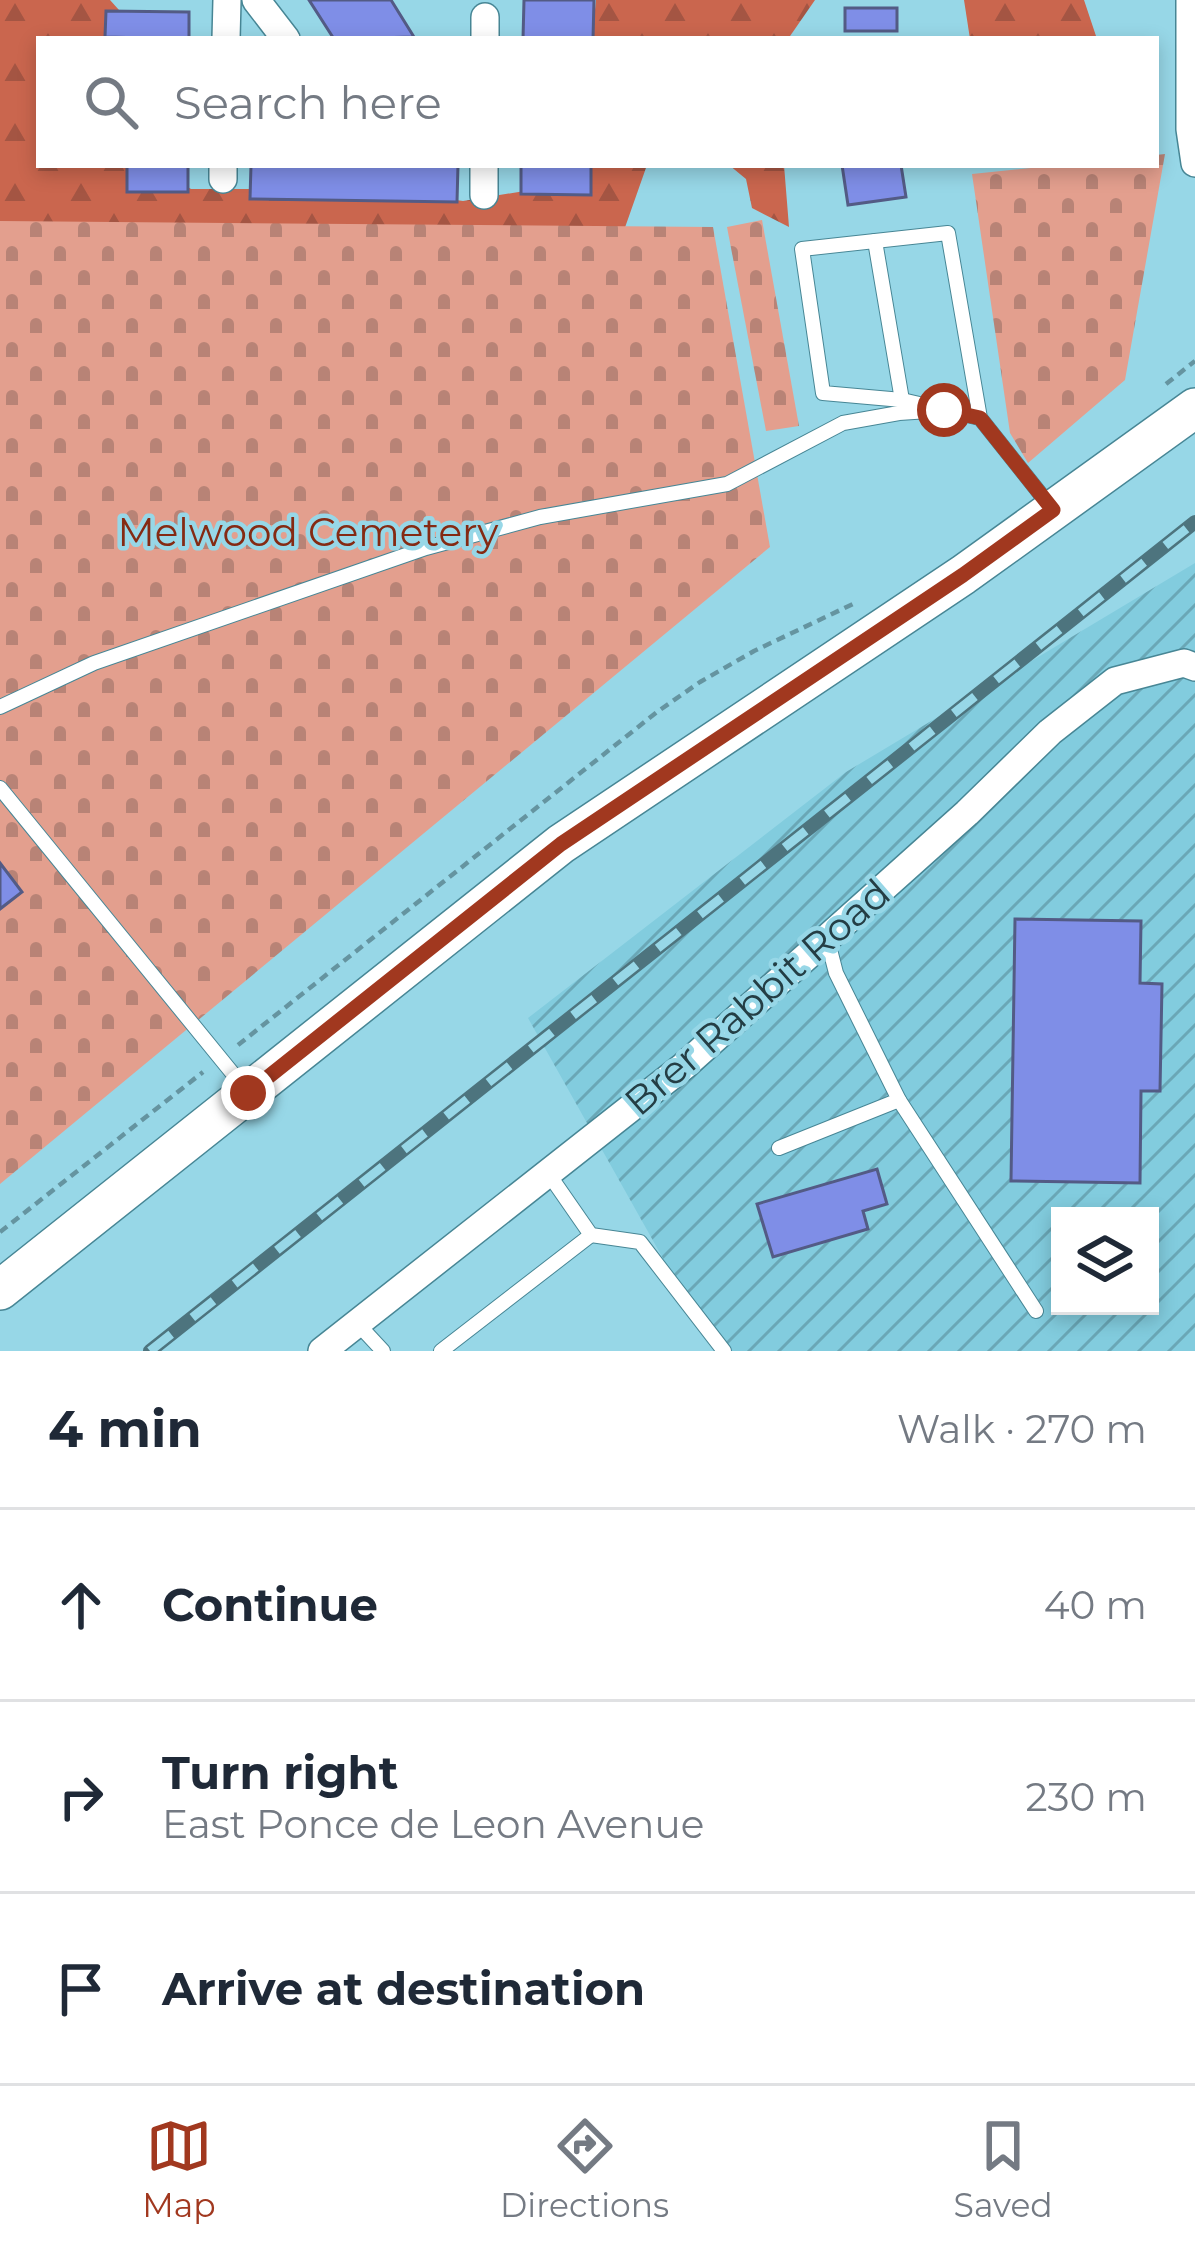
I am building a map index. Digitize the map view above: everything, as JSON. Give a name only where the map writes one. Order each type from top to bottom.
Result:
[{"type":"main road","points":[[0,1290],[561,844],[963,575],[1195,408]]},
{"type":"street","points":[[226,36],[227,0]]},
{"type":"street","points":[[256,0],[284,36]]},
{"type":"street","points":[[1190,0],[1190,129],[1195,163]]},
{"type":"street","points":[[484,168],[484,195]]},
{"type":"street","name":"Brer Rabbit Road","points":[[322,1351],[684,1066],[968,813],[1050,732],[1115,681],[1184,663],[1195,667]]},
{"type":"lane","points":[[980,418],[902,400],[824,394],[802,249],[949,233],[980,418],[1053,510]]},
{"type":"lane","points":[[875,241],[902,400]]},
{"type":"lane","points":[[0,707],[94,663],[426,548],[539,517],[727,484],[843,423],[944,410]]},
{"type":"lane","points":[[0,788],[248,1093]]},
{"type":"lane","points":[[827,938],[836,973],[898,1100],[1036,1311]]},
{"type":"lane","points":[[779,1148],[898,1100]]},
{"type":"lane","points":[[548,1173],[591,1235]]},
{"type":"lane","points":[[441,1351],[591,1235],[640,1241],[724,1351]]},
{"type":"lane","points":[[357,1323],[383,1351]]},
{"type":"path","points":[[0,1232],[204,1072]]},
{"type":"shaded area","points":[[1195,563],[1195,1351],[715,1351],[528,1018],[846,772]]},
{"type":"green space","points":[[0,0],[110,0],[119,10],[118,36],[36,36],[36,168],[157,168],[191,189],[380,189],[463,201],[555,186],[563,168],[646,168],[622,236],[0,348]]},
{"type":"green space","points":[[596,0],[815,0],[790,36],[592,36]]},
{"type":"green space","points":[[964,0],[1084,0],[1096,36],[970,36]]},
{"type":"green space","points":[[1165,154],[1125,380],[1028,463],[1010,433],[972,174],[1031,168],[1159,168],[1159,155]]},
{"type":"green space","points":[[733,168],[784,168],[789,227],[752,208],[746,179]]},
{"type":"green space","points":[[762,220],[799,426],[766,431],[727,227]]},
{"type":"green space","name":"Melwood Cemetery","points":[[0,221],[713,227],[770,547],[0,1184]]},
{"type":"building","points":[[309,0],[391,0],[413,36],[332,36]]},
{"type":"building","points":[[524,0],[594,0],[593,36],[523,36]]},
{"type":"building","points":[[845,8],[897,8],[897,31],[845,31]]},
{"type":"building","points":[[106,11],[189,12],[189,36],[105,36]]},
{"type":"building","points":[[127,168],[188,168],[188,192],[127,192]]},
{"type":"building","points":[[251,168],[458,168],[457,202],[250,199]]},
{"type":"building","points":[[521,168],[591,168],[591,195],[521,194]]},
{"type":"building","points":[[842,168],[901,168],[906,197],[848,205]]},
{"type":"building","points":[[0,863],[22,892],[0,909]]},
{"type":"building","points":[[1015,919],[1141,921],[1140,983],[1162,984],[1160,1091],[1141,1091],[1140,1183],[1011,1181]]},
{"type":"building","points":[[877,1169],[887,1204],[863,1211],[868,1229],[773,1257],[757,1204]]},
{"type":"railway","points":[[150,1351],[1195,522]]},
{"type":"route","points":[[248,1093],[561,844],[1053,510],[980,418],[944,410]]}]
